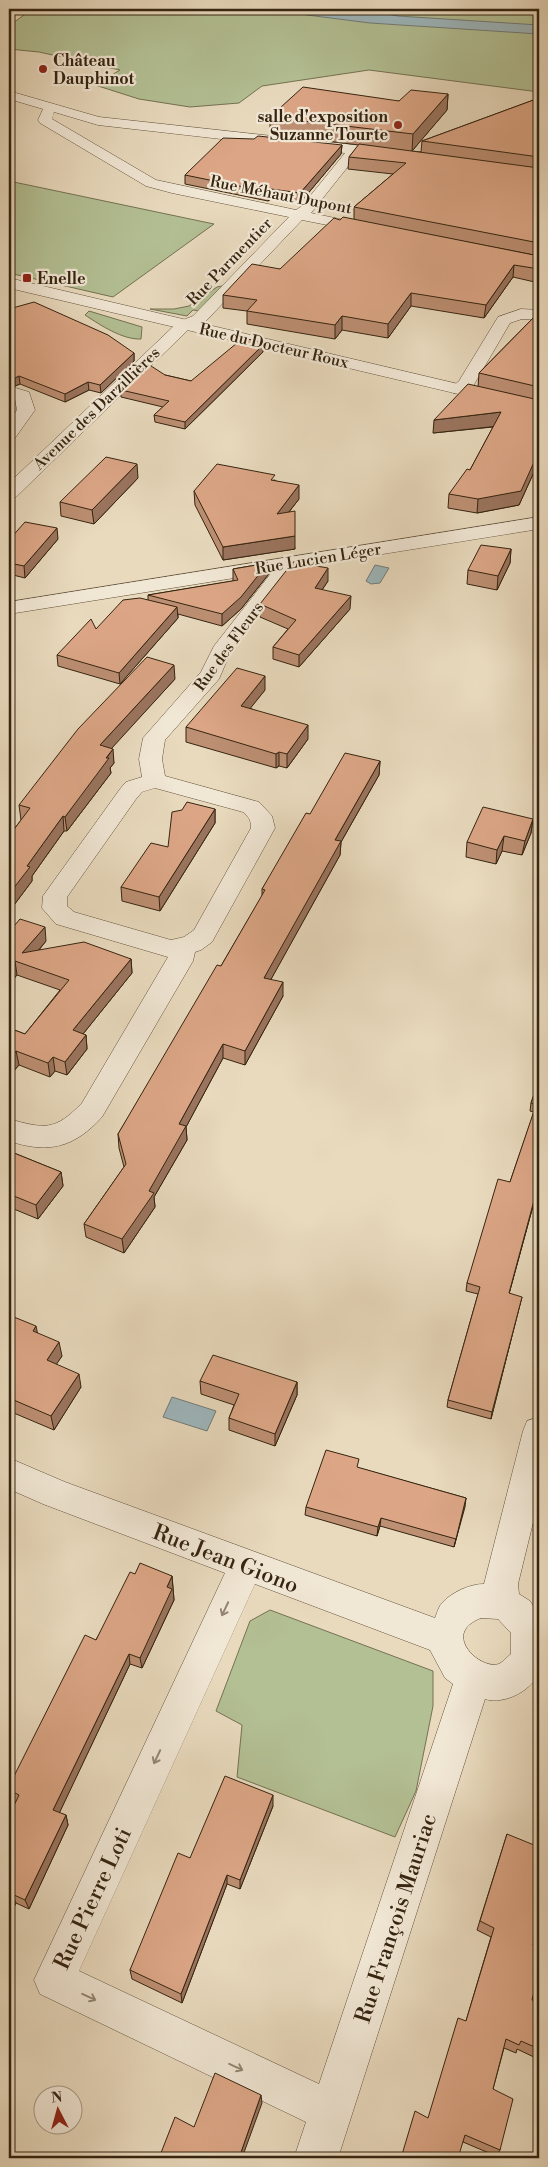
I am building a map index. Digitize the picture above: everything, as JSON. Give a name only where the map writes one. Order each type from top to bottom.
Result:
[{"type":"street","points":[[9,95],[98,121],[355,149],[402,156]]},
{"type":"street","name":"Rue Méhaut Dupont","points":[[50,107],[45,120],[151,183],[172,189],[385,232]]},
{"type":"street","name":"Rue Parmentier","points":[[184,325],[199,319],[298,215],[307,209],[355,149]]},
{"type":"street","name":"Rue du Docteur Roux","points":[[9,283],[539,408]]},
{"type":"street","points":[[459,389],[466,384],[504,320],[521,314],[539,315]]},
{"type":"street","name":"Avenue des Darzillières","points":[[9,493],[16,475],[184,325]]},
{"type":"street","points":[[9,391],[22,396],[26,410],[9,434]]},
{"type":"street","name":"Rue Lucien Léger","points":[[9,608],[539,523]]},
{"type":"street","name":"Rue des Fleurs","points":[[155,781],[150,767],[150,749],[154,738],[211,674],[221,650],[289,563]]},
{"type":"street","points":[[155,781],[251,806],[259,812],[263,820],[263,828],[202,936],[192,944],[183,947],[172,948],[156,945],[65,918],[54,908],[55,896],[128,794],[134,787],[155,781]]},
{"type":"street","points":[[9,1130],[24,1136],[50,1137],[74,1128],[92,1110],[180,961],[183,947]]},
{"type":"street","points":[[501,1603],[501,1584],[539,1431]]},
{"type":"street","name":"Rue Jean Giono","points":[[9,1473],[55,1493],[446,1639]]},
{"type":"street","name":"Rue Pierre Loti","points":[[246,1565],[54,1980],[331,2112]]},
{"type":"street","points":[[488,1600],[501,1603],[520,1616],[535,1633],[528,1660],[521,1670],[511,1678],[499,1682],[486,1682],[473,1678],[462,1671],[454,1662],[448,1650],[446,1639],[450,1620],[463,1606],[475,1601],[488,1600]]},
{"type":"street","name":"Rue François Mauriac","points":[[316,2158],[473,1678]]},
{"type":"green space","points":[[32,9],[539,9],[539,92],[369,70],[262,86],[239,103],[190,107],[139,99],[95,85],[120,70],[39,52],[9,49],[9,26]]},
{"type":"green space","points":[[9,181],[214,224],[113,297],[9,273]]},
{"type":"green space","points":[[222,286],[199,311],[193,310],[187,316],[150,309],[174,309],[189,306],[217,287]]},
{"type":"green space","points":[[89,311],[142,327],[141,339],[127,337],[105,327],[85,315]]},
{"type":"green space","points":[[270,1610],[433,1671],[433,1706],[416,1791],[395,1837],[237,1777],[242,1725],[216,1711],[250,1621]]},
{"type":"water","points":[[278,9],[339,12],[336,9],[357,9],[398,16],[539,25],[539,34],[370,23],[307,15]]},
{"type":"water","points":[[375,565],[389,568],[380,583],[371,584],[366,581]]},
{"type":"water","points":[[172,1397],[216,1411],[207,1431],[163,1417]]},
{"type":"building","points":[[303,87],[399,101],[411,90],[448,94],[413,134],[270,117]]},
{"type":"building","points":[[539,98],[539,157],[422,141]]},
{"type":"building","points":[[258,136],[342,145],[300,193],[271,189],[268,192],[185,175],[223,138],[254,139]]},
{"type":"building","points":[[359,144],[539,168],[539,243],[354,207],[406,163],[349,157]]},
{"type":"building","points":[[343,217],[539,256],[539,269],[514,265],[486,305],[411,293],[388,324],[342,316],[335,325],[247,311],[257,300],[223,295],[252,264],[280,269],[334,218],[340,220]]},
{"type":"building","points":[[34,302],[108,335],[134,353],[100,385],[88,382],[65,394],[19,376],[15,378],[9,377],[9,309]]},
{"type":"building","points":[[539,312],[539,387],[479,373]]},
{"type":"building","points":[[243,338],[261,342],[263,345],[185,422],[154,415],[169,401],[121,390],[148,364],[165,375],[191,381]]},
{"type":"building","points":[[468,384],[539,400],[539,451],[521,491],[478,499],[449,494],[467,469],[470,470],[501,412],[434,420]]},
{"type":"building","points":[[106,457],[137,464],[92,510],[60,502]]},
{"type":"building","points":[[217,464],[275,475],[271,480],[299,485],[277,514],[295,511],[295,536],[223,547],[194,491]]},
{"type":"building","points":[[25,522],[57,528],[24,566],[9,563],[9,540]]},
{"type":"building","points":[[481,545],[511,549],[498,576],[468,570]]},
{"type":"building","points":[[293,562],[328,568],[315,588],[351,596],[299,655],[273,647],[296,620],[260,604]]},
{"type":"building","points":[[268,563],[241,597],[222,614],[148,595],[238,580],[233,569]]},
{"type":"building","points":[[140,598],[177,607],[119,673],[57,655],[91,619],[96,629],[123,600]]},
{"type":"building","points":[[147,657],[174,665],[100,745],[113,749],[106,758],[109,758],[65,817],[63,816],[27,866],[30,867],[9,894],[9,836],[30,808],[19,805],[78,729]]},
{"type":"building","points":[[237,668],[265,676],[241,706],[308,725],[287,754],[279,752],[276,754],[186,727]]},
{"type":"building","points":[[345,753],[380,761],[335,840],[341,841],[264,978],[283,982],[245,1051],[223,1044],[179,1124],[186,1126],[149,1191],[154,1193],[122,1239],[84,1224],[126,1164],[118,1134],[217,965],[221,966],[265,890],[262,889],[306,813],[310,814]]},
{"type":"building","points":[[187,802],[215,809],[159,897],[121,887],[151,843],[168,847],[172,812],[182,810]]},
{"type":"building","points":[[483,807],[533,819],[525,841],[504,836],[497,850],[467,842]]},
{"type":"building","points":[[20,919],[45,927],[22,953],[84,942],[131,959],[73,1030],[86,1035],[65,1062],[53,1057],[48,1063],[16,1051],[9,1060],[9,1028],[25,1034],[69,980],[15,961],[9,967],[9,932]]},
{"type":"building","points":[[539,1080],[539,1182],[509,1293],[522,1297],[492,1412],[448,1400],[480,1287],[467,1283],[498,1179],[510,1182],[536,1105],[531,1103]]},
{"type":"building","points":[[9,1151],[61,1172],[36,1205],[9,1194]]},
{"type":"building","points":[[9,1315],[36,1326],[33,1331],[59,1342],[47,1360],[79,1374],[51,1416],[9,1398]]},
{"type":"building","points":[[213,1355],[297,1382],[275,1434],[229,1418],[239,1394],[200,1381]]},
{"type":"building","points":[[326,1450],[359,1459],[357,1467],[466,1498],[456,1539],[381,1518],[378,1527],[306,1507]]},
{"type":"building","points":[[140,1563],[172,1576],[167,1587],[172,1589],[140,1658],[129,1654],[53,1810],[66,1815],[25,1900],[12,1894],[9,1902],[9,1816],[19,1795],[9,1790],[9,1786],[85,1635],[96,1640],[130,1572],[135,1574]]},
{"type":"building","points":[[225,1776],[273,1795],[240,1880],[227,1875],[181,1994],[130,1970],[178,1853],[190,1858]]},
{"type":"building","points":[[507,1834],[539,1847],[539,1924],[533,1945],[539,1947],[539,1972],[532,2000],[539,2003],[539,2049],[521,2041],[519,2045],[506,2039],[493,2089],[513,2099],[500,2150],[465,2135],[458,2158],[401,2158],[415,2111],[428,2118],[458,2018],[466,2021],[494,1928],[480,1921]]},
{"type":"building","points":[[215,2073],[261,2095],[239,2158],[159,2158],[175,2117],[194,2127]]},
{"type":"place","name":"Château Dauphinot","points":[[43,69]]},
{"type":"place","name":"salle d'exposition Suzanne Tourte","points":[[398,125]]},
{"type":"place","name":"Enelle","points":[[27,278]]}]
